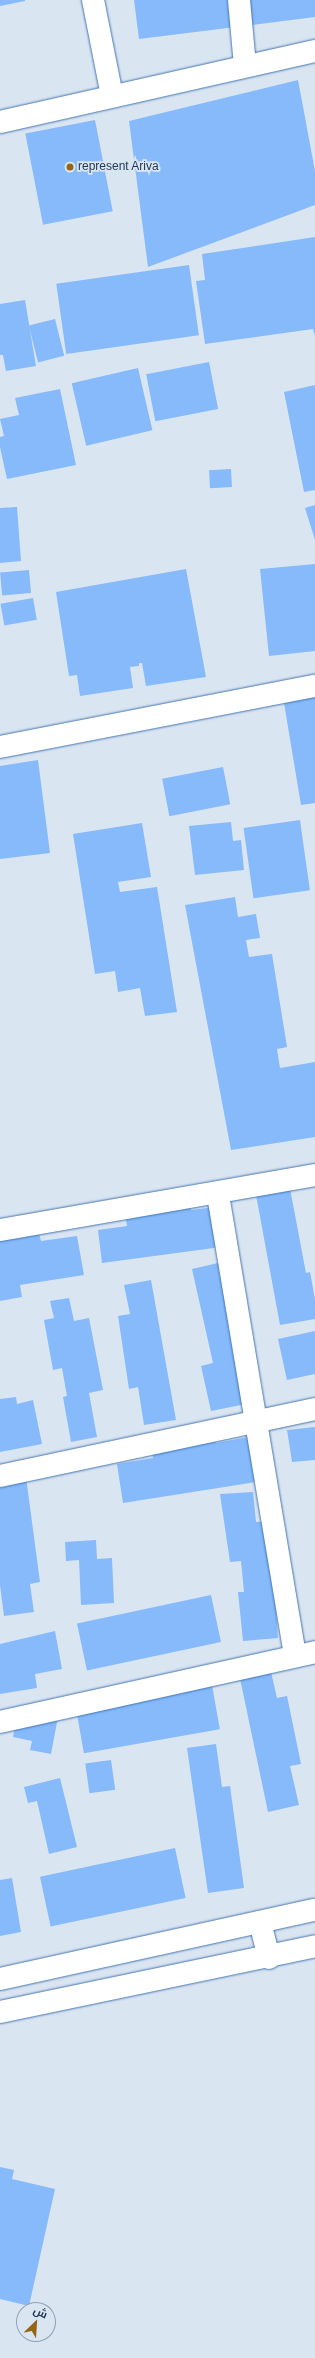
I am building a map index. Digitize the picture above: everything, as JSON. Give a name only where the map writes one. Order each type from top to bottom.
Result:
[{"type":"street","points":[[93,0],[112,96]]},
{"type":"street","points":[[239,0],[245,66]]},
{"type":"street","points":[[0,122],[315,51]]},
{"type":"street","points":[[0,747],[315,686]]},
{"type":"street","points":[[0,1230],[218,1195],[315,1175]]},
{"type":"street","points":[[0,1722],[305,1654],[257,1420],[218,1195]]},
{"type":"street","points":[[0,1476],[257,1420],[315,1409]]},
{"type":"street","points":[[0,1979],[315,1910]]},
{"type":"street","points":[[260,1922],[269,1958]]},
{"type":"street","points":[[0,2012],[269,1958],[315,1946]]},
{"type":"street","points":[[25,1973],[28,2006]]},
{"type":"building","points":[[0,0],[25,0],[25,1],[0,6]]},
{"type":"building","points":[[134,0],[315,0],[315,17],[139,39]]},
{"type":"building","points":[[298,80],[315,171],[315,205],[148,267],[129,121]]},
{"type":"building","points":[[95,120],[113,211],[43,225],[25,134]]},
{"type":"building","points":[[315,237],[315,336],[313,329],[205,344],[196,281],[205,280],[202,254]]},
{"type":"building","points":[[189,265],[199,335],[66,354],[56,284]]},
{"type":"building","points":[[25,300],[36,366],[6,371],[3,355],[0,355],[0,304]]},
{"type":"building","points":[[55,319],[64,356],[38,362],[29,326]]},
{"type":"building","points":[[209,362],[218,409],[155,421],[146,374]]},
{"type":"building","points":[[138,368],[152,430],[86,446],[72,383]]},
{"type":"building","points":[[315,385],[315,490],[304,492],[284,392]]},
{"type":"building","points":[[60,389],[76,465],[7,479],[0,447],[0,437],[4,436],[0,419],[19,415],[15,398]]},
{"type":"building","points":[[231,469],[232,487],[210,488],[209,470]]},
{"type":"building","points":[[315,505],[315,540],[305,508]]},
{"type":"building","points":[[17,507],[21,561],[0,563],[0,508]]},
{"type":"building","points":[[315,564],[315,651],[269,656],[260,569]]},
{"type":"building","points":[[186,569],[206,677],[146,686],[142,663],[139,663],[139,666],[130,667],[133,688],[80,696],[77,675],[69,676],[56,592]]},
{"type":"building","points":[[29,570],[31,593],[2,595],[0,573]]},
{"type":"building","points":[[33,598],[37,620],[4,625],[1,604]]},
{"type":"building","points":[[315,686],[315,803],[301,805],[282,691]]},
{"type":"building","points":[[38,760],[50,853],[0,859],[0,766]]},
{"type":"building","points":[[223,767],[230,804],[169,816],[162,779]]},
{"type":"building","points":[[300,820],[310,890],[253,898],[244,828]]},
{"type":"building","points":[[231,822],[233,841],[241,840],[244,870],[195,875],[189,826]]},
{"type":"building","points":[[142,823],[151,877],[118,882],[120,892],[157,887],[177,1012],[145,1016],[140,988],[118,992],[115,971],[95,974],[73,834]]},
{"type":"building","points":[[235,897],[238,917],[256,914],[260,938],[246,940],[249,957],[272,954],[287,1047],[277,1049],[280,1068],[315,1062],[315,1137],[231,1150],[185,905]]},
{"type":"building","points":[[288,1178],[306,1273],[310,1272],[315,1299],[315,1319],[280,1325],[254,1184]]},
{"type":"building","points":[[189,1200],[191,1210],[224,1206],[229,1246],[102,1263],[98,1230],[127,1226],[124,1208]]},
{"type":"building","points":[[39,1234],[41,1241],[77,1236],[84,1275],[20,1285],[22,1297],[0,1301],[0,1241]]},
{"type":"building","points":[[218,1263],[246,1404],[211,1411],[201,1366],[213,1363],[192,1269]]},
{"type":"building","points":[[151,1280],[176,1420],[144,1425],[138,1387],[129,1389],[118,1316],[130,1314],[124,1285]]},
{"type":"building","points":[[69,1298],[74,1321],[89,1318],[103,1390],[89,1393],[97,1437],[71,1442],[63,1397],[67,1396],[62,1368],[53,1370],[44,1320],[54,1318],[50,1301]]},
{"type":"building","points":[[315,1331],[315,1374],[287,1380],[278,1339]]},
{"type":"building","points":[[16,1397],[17,1404],[33,1400],[42,1444],[0,1452],[0,1399]]},
{"type":"building","points":[[315,1427],[315,1460],[292,1462],[287,1430]]},
{"type":"building","points":[[254,1436],[262,1481],[123,1503],[117,1464],[153,1458],[151,1447],[214,1437],[216,1443]]},
{"type":"building","points":[[26,1477],[40,1582],[30,1584],[34,1612],[4,1616],[0,1585],[0,1481]]},
{"type":"building","points":[[253,1492],[256,1522],[271,1521],[278,1638],[243,1641],[238,1592],[244,1592],[241,1561],[230,1562],[220,1494]]},
{"type":"building","points":[[96,1540],[97,1559],[112,1558],[114,1603],[81,1605],[79,1560],[66,1561],[65,1542]]},
{"type":"building","points":[[211,1595],[221,1642],[87,1670],[77,1623]]},
{"type":"building","points":[[55,1631],[62,1669],[35,1674],[37,1688],[0,1694],[0,1644]]},
{"type":"building","points":[[269,1663],[277,1698],[287,1696],[301,1764],[290,1766],[299,1805],[268,1812],[238,1669]]},
{"type":"building","points":[[212,1685],[220,1729],[84,1753],[76,1709]]},
{"type":"building","points":[[19,1708],[58,1717],[51,1754],[30,1750],[32,1741],[13,1737]]},
{"type":"building","points":[[216,1744],[222,1787],[230,1786],[244,1888],[208,1893],[187,1748]]},
{"type":"building","points":[[111,1760],[115,1790],[89,1793],[85,1764]]},
{"type":"building","points":[[60,1778],[77,1847],[49,1854],[37,1801],[28,1803],[24,1787]]},
{"type":"building","points":[[175,1848],[186,1898],[51,1927],[40,1877]]},
{"type":"building","points":[[12,1878],[21,1932],[0,1936],[0,1880]]},
{"type":"building","points":[[0,2167],[14,2170],[12,2179],[55,2189],[30,2302],[16,2303],[0,2299]]},
{"type":"place","name":"represent Ariva","points":[[70,167]]}]
